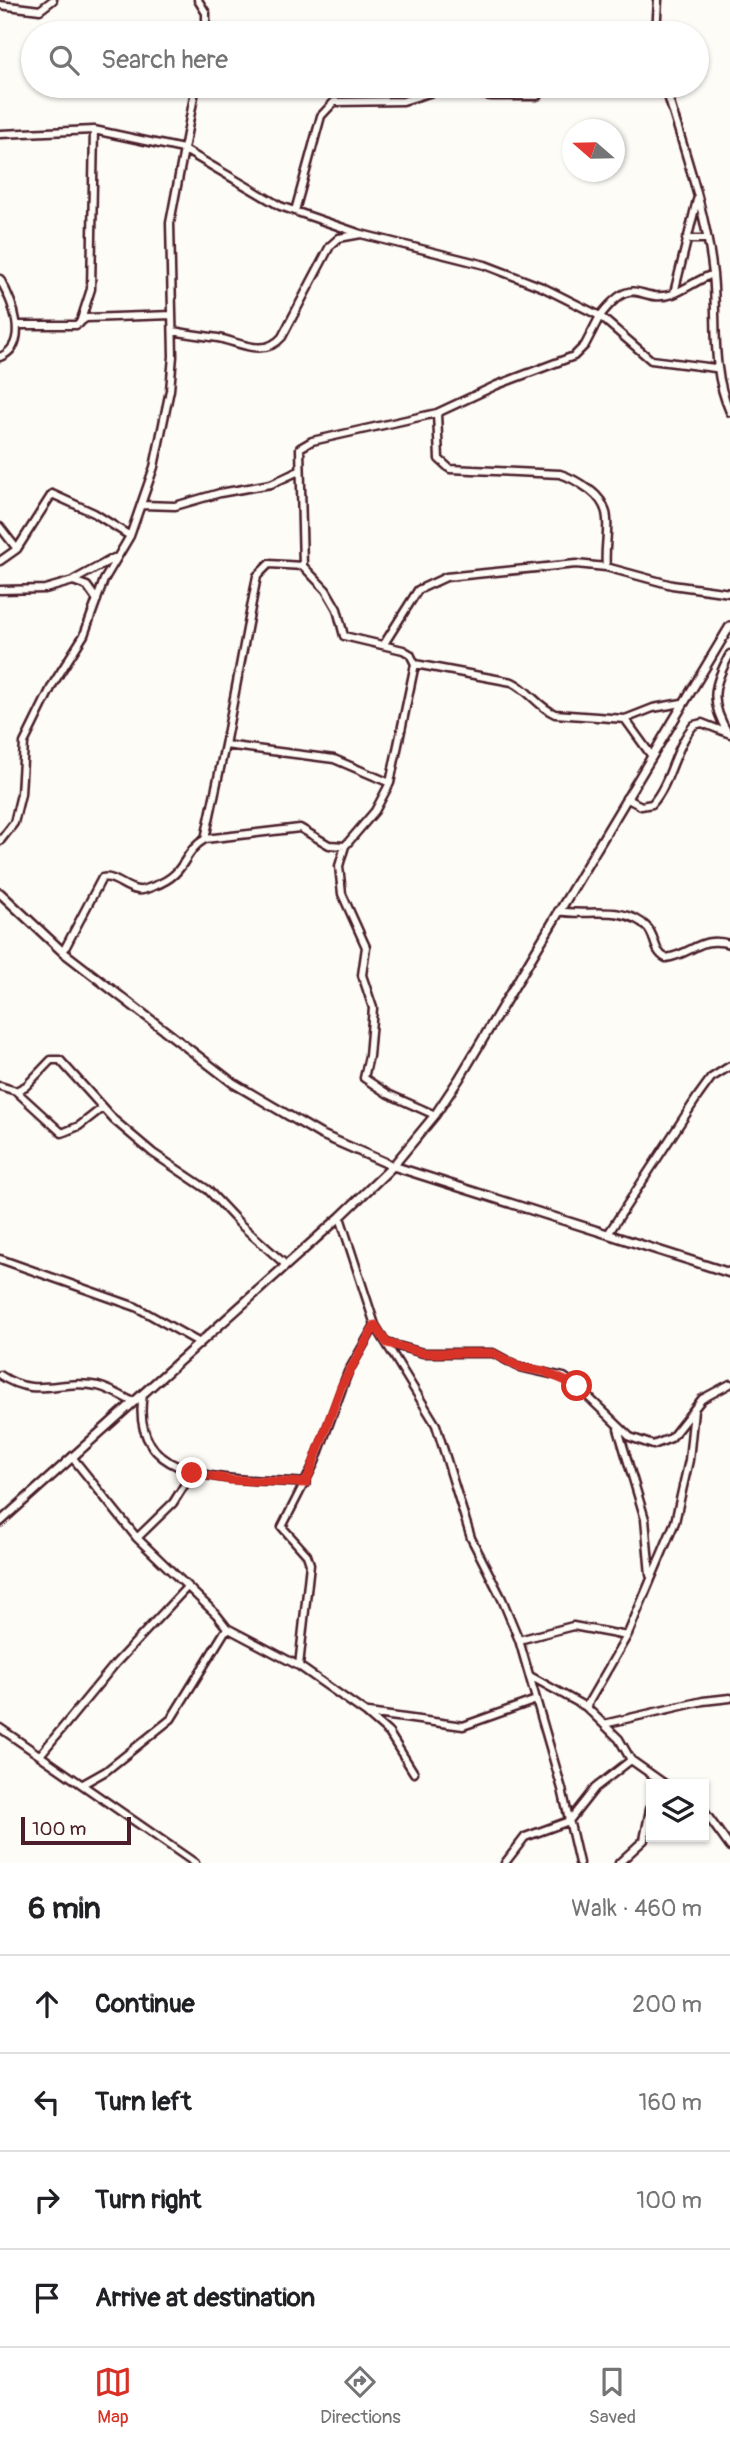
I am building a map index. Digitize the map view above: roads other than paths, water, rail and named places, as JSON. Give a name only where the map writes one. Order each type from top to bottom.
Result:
[{"type":"street","points":[[0,5],[40,10],[53,0]]},
{"type":"street","points":[[198,0],[206,13],[206,21]]},
{"type":"street","points":[[657,21],[658,0]]},
{"type":"street","points":[[0,841],[14,823],[21,794],[24,743],[53,684],[76,652],[115,558],[130,536],[154,467],[170,390],[173,331],[168,242],[194,98]]},
{"type":"street","points":[[295,211],[321,116],[327,106],[334,102],[403,101],[412,98]]},
{"type":"street","points":[[668,98],[707,239],[713,274],[715,368],[730,412]]},
{"type":"street","points":[[80,323],[91,289],[94,131]]},
{"type":"street","points":[[0,134],[94,131],[183,149],[275,203],[295,211],[360,234],[485,265],[542,287],[600,316],[651,360],[715,368]]},
{"type":"street","points":[[674,293],[697,197]]},
{"type":"street","points":[[173,331],[227,340],[247,347],[262,347],[279,341],[330,246],[340,238],[360,234]]},
{"type":"street","points":[[686,239],[707,239]]},
{"type":"street","points":[[435,1115],[388,1094],[364,1078],[373,1008],[362,975],[366,947],[342,894],[339,876],[345,846],[375,811],[390,783],[415,664],[410,654],[344,636],[337,609],[326,590],[303,566],[298,451],[307,443],[437,413],[497,385],[574,356],[585,345],[600,316],[614,300],[629,291],[674,293],[713,274]]},
{"type":"street","points":[[0,279],[17,325],[14,345],[0,357]]},
{"type":"street","points":[[17,325],[80,323],[86,318],[172,315]]},
{"type":"street","points":[[437,413],[439,459],[450,468],[560,474],[575,480],[602,499],[607,513],[606,567]]},
{"type":"street","points":[[142,505],[175,506],[220,493],[271,485],[299,471]]},
{"type":"street","points":[[0,561],[17,550],[52,494],[94,513],[130,536]]},
{"type":"street","points":[[0,527],[17,550]]},
{"type":"street","points":[[0,590],[46,589],[73,581],[115,558]]},
{"type":"street","points":[[205,839],[257,576],[269,564],[303,566]]},
{"type":"street","points":[[384,645],[418,590],[446,577],[576,564],[606,567],[672,585],[730,593]]},
{"type":"street","points":[[73,581],[87,586],[97,600]]},
{"type":"street","points":[[0,1522],[340,1217],[393,1166],[435,1115],[490,1030],[558,911],[730,626]]},
{"type":"street","points":[[729,733],[717,715],[715,703],[720,673],[730,654]]},
{"type":"street","points":[[415,664],[512,682],[522,687],[545,710],[555,714],[625,719],[646,710],[682,703]]},
{"type":"street","points":[[625,719],[651,755]]},
{"type":"street","points":[[626,798],[641,806],[652,804],[671,774],[677,755],[694,725],[702,723],[729,733]]},
{"type":"street","points":[[225,745],[334,759],[390,783]]},
{"type":"street","points":[[63,952],[102,878],[110,877],[137,890],[158,884],[180,871],[193,846],[205,839],[300,828],[329,845],[345,846]]},
{"type":"street","points":[[0,893],[63,952],[256,1098],[320,1133],[393,1166],[730,1273]]},
{"type":"street","points":[[558,911],[578,915],[611,912],[631,918],[649,929],[657,951],[666,958],[679,956],[710,940],[730,944]]},
{"type":"street","points":[[16,1091],[56,1059],[102,1108],[153,1153],[208,1190],[241,1225],[286,1265]]},
{"type":"street","points":[[608,1234],[711,1078],[730,1068]]},
{"type":"street","points":[[0,1086],[16,1091],[62,1133],[79,1126],[102,1108]]},
{"type":"street","points":[[340,1217],[375,1325],[436,1425],[471,1538],[519,1640],[579,1863]]},
{"type":"street","points":[[0,1259],[136,1307],[200,1343]]},
{"type":"street","points":[[299,1666],[310,1564],[307,1555],[282,1528],[306,1483],[341,1387],[375,1325]]},
{"type":"street","points":[[387,1343],[423,1353],[493,1353],[519,1367],[564,1377],[577,1386],[618,1427],[643,1443],[662,1444],[679,1431],[695,1406],[730,1384]]},
{"type":"street","points":[[0,1375],[14,1385],[29,1388],[99,1386],[134,1402]]},
{"type":"street","points":[[143,1394],[143,1424],[152,1448],[165,1460],[192,1473],[231,1480],[306,1483]]},
{"type":"street","points":[[586,1707],[627,1636],[675,1522],[682,1495],[695,1406]]},
{"type":"street","points":[[618,1427],[645,1519],[650,1580]]},
{"type":"street","points":[[72,1457],[137,1538],[188,1586],[227,1628],[299,1666],[366,1713],[389,1733],[414,1773]]},
{"type":"street","points":[[137,1538],[173,1503],[192,1473]]},
{"type":"street","points":[[41,1754],[115,1664],[188,1586]]},
{"type":"street","points":[[519,1640],[573,1626],[627,1636]]},
{"type":"street","points":[[83,1784],[106,1771],[171,1718],[227,1628]]},
{"type":"street","points":[[530,1676],[586,1707],[619,1739],[631,1760],[653,1779]]},
{"type":"street","points":[[604,1724],[729,1695]]},
{"type":"street","points":[[366,1713],[463,1726],[536,1700]]},
{"type":"street","points":[[0,1728],[195,1863]]},
{"type":"street","points":[[505,1863],[525,1837],[569,1821],[595,1788],[631,1760]]},
{"type":"street","points":[[709,1818],[730,1847]]},
{"type":"street","points":[[619,1863],[644,1840],[646,1830]]}]
